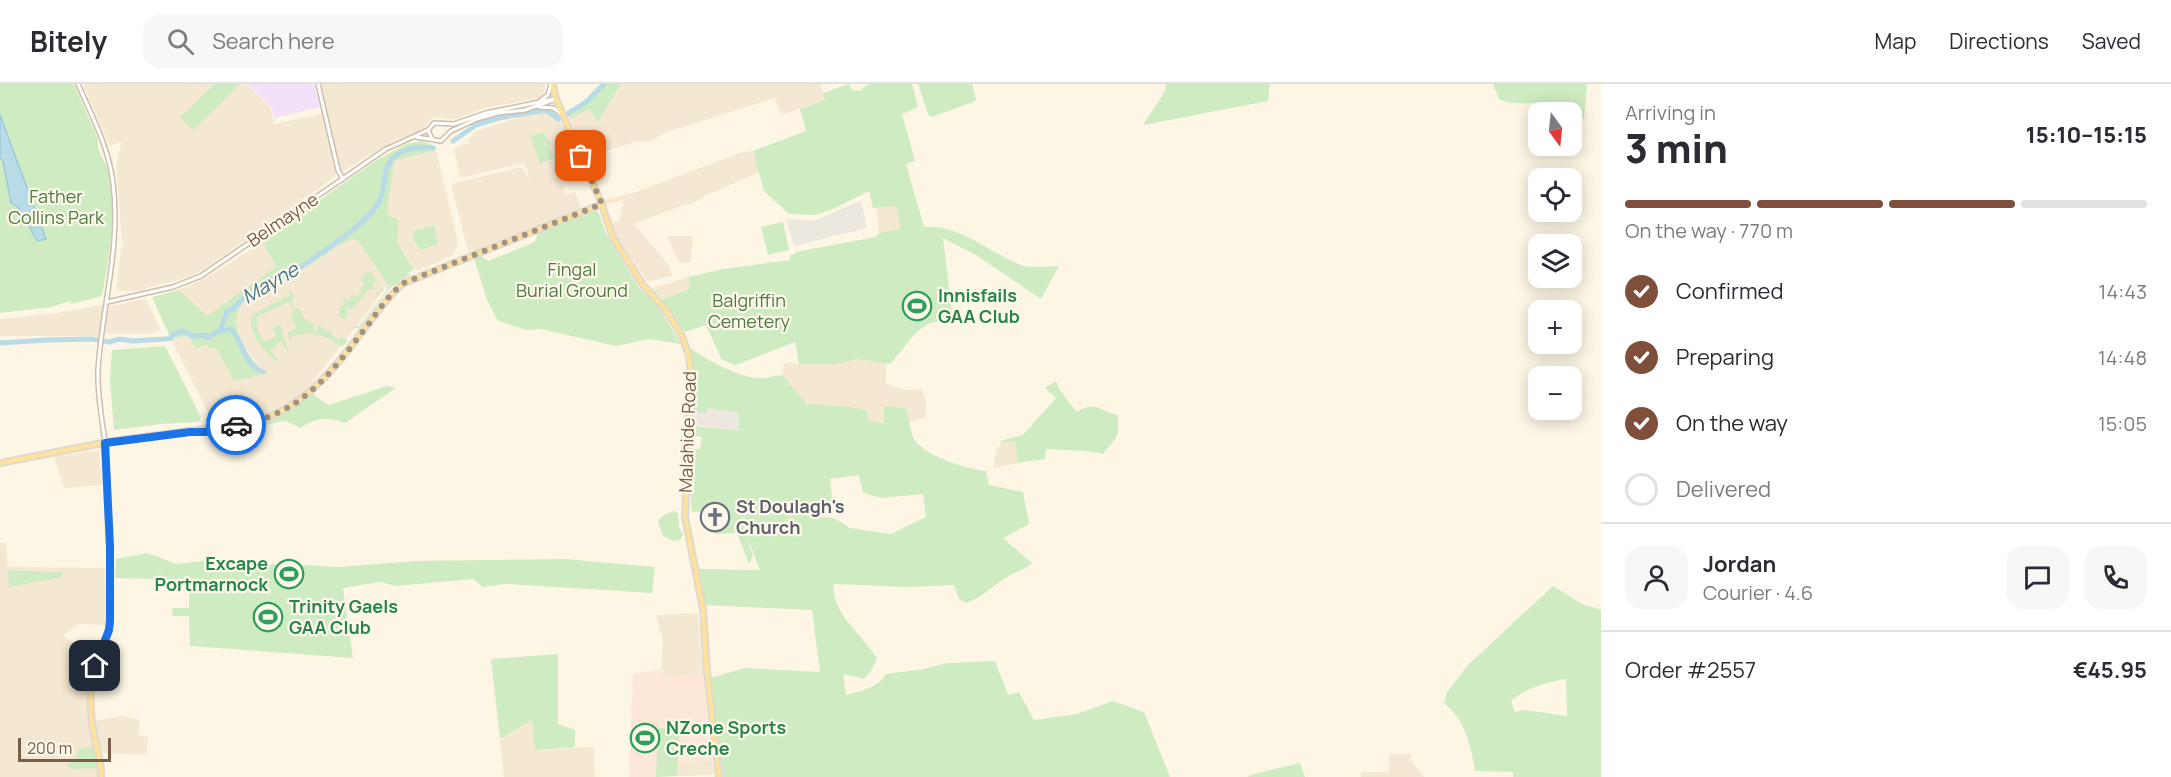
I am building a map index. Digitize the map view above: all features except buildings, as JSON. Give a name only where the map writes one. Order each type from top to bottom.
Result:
[{"type":"main road","name":"Malahide Road","points":[[552,84],[556,99],[602,204],[613,238],[643,285],[668,313],[682,336],[689,356],[691,378],[685,517],[703,609],[708,682],[719,777]]},
{"type":"main road","points":[[0,463],[105,443],[215,430],[272,417],[306,396],[360,335],[391,294],[404,283],[602,204]]},
{"type":"main road","points":[[190,432],[236,425]]},
{"type":"main road","points":[[101,777],[91,691],[93,673],[109,630],[110,621],[110,547],[105,443]]},
{"type":"street","points":[[78,84],[104,142],[113,182],[116,234],[100,350],[98,384],[105,443]]},
{"type":"street","points":[[318,84],[338,170],[343,179]]},
{"type":"street","points":[[531,105],[548,95],[552,84]]},
{"type":"street","points":[[525,110],[556,99]]},
{"type":"street","name":"Belmayne","points":[[107,302],[173,287],[201,276],[393,146],[416,137],[428,130],[434,123],[454,124],[486,113],[556,99]]},
{"type":"street","points":[[416,137],[441,141],[453,129],[477,119],[498,113],[547,106],[558,110],[565,118]]},
{"type":"street","points":[[441,123],[447,129],[447,135]]},
{"type":"street","points":[[428,130],[432,139]]},
{"type":"shaded area","points":[[83,84],[246,84],[270,107],[274,124],[322,114],[336,176],[206,268],[189,277],[146,288],[143,291],[116,291],[121,248],[125,246],[122,240],[116,166],[122,141],[110,146]]},
{"type":"shaded area","points":[[247,84],[314,84],[320,107],[274,118],[272,108]]},
{"type":"shaded area","points":[[321,84],[545,84],[545,87],[543,95],[538,98],[485,108],[453,120],[438,117],[430,119],[423,130],[395,140],[343,171],[340,170]]},
{"type":"shaded area","points":[[621,84],[820,84],[825,100],[781,115],[775,98],[664,133],[650,142],[639,141],[590,155],[589,152],[585,153],[580,147],[570,119],[589,109],[598,122]]},
{"type":"shaded area","points":[[546,109],[560,118],[573,148],[570,154],[580,170],[560,179],[566,195],[575,192],[582,210],[470,253],[451,184],[522,167],[529,179],[528,172],[523,163],[461,178],[454,150],[469,143],[468,139],[476,131]]},
{"type":"shaded area","points":[[436,150],[457,238],[457,247],[452,256],[417,271],[397,242],[392,218],[387,211],[394,164],[397,160]]},
{"type":"shaded area","points":[[753,151],[760,172],[692,204],[686,204],[634,224],[669,265],[672,275],[648,282],[614,234],[610,223],[619,222],[623,200],[605,205],[604,200],[636,192],[740,153]]},
{"type":"shaded area","points":[[861,201],[867,228],[794,246],[786,219],[813,221]]},
{"type":"shaded area","points":[[896,206],[900,229],[879,233],[876,207]]},
{"type":"shaded area","points":[[667,236],[693,236],[691,262],[679,263]]},
{"type":"shaded area","points":[[353,239],[358,241],[388,285],[307,389],[292,401],[268,414],[231,422],[213,422],[171,339],[190,337],[196,349],[207,344],[208,348],[217,349],[264,372],[241,342],[236,313],[243,302]]},
{"type":"shaded area","points":[[262,242],[278,266],[207,317],[179,290],[210,276]]},
{"type":"shaded area","points":[[688,277],[691,289],[661,300],[650,289]]},
{"type":"shaded area","points":[[146,299],[160,329],[152,334],[107,334],[105,331],[107,314],[111,306]]},
{"type":"shaded area","points":[[101,305],[104,308],[100,336],[0,336],[0,319],[58,313]]},
{"type":"shaded area","points":[[857,359],[886,363],[886,384],[906,390],[922,389],[927,406],[925,418],[910,422],[907,410],[885,406],[884,423],[868,421],[867,410],[811,405],[803,400],[782,375],[783,365],[789,362],[837,364]]},
{"type":"shaded area","points":[[707,408],[739,412],[739,430],[692,425],[692,411]]},
{"type":"shaded area","points":[[1015,441],[1018,463],[993,468],[997,449],[1001,443]]},
{"type":"shaded area","points":[[99,450],[102,485],[64,488],[54,457]]},
{"type":"shaded area","points":[[0,543],[6,543],[8,566],[10,567],[105,568],[106,625],[78,624],[63,635],[92,658],[86,700],[87,718],[99,777],[0,777]]},
{"type":"shaded area","points":[[698,613],[703,674],[661,677],[663,641],[656,615]]},
{"type":"shaded area","points":[[662,669],[662,677],[703,674],[712,760],[677,763],[680,729],[658,729],[656,777],[629,777],[633,674]]},
{"type":"shaded area","points":[[121,716],[140,720],[139,736],[148,737],[147,755],[101,753],[94,721]]},
{"type":"shaded area","points":[[532,720],[536,750],[594,747],[595,777],[504,777],[500,740]]},
{"type":"shaded area","points":[[1389,754],[1412,754],[1410,759],[1424,777],[1361,777],[1361,772],[1389,772]]},
{"type":"shaded area","points":[[712,760],[714,771],[711,775],[677,776],[677,763]]},
{"type":"green space","name":"Father Collins Park","points":[[0,84],[74,84],[98,139],[99,150],[110,179],[111,232],[102,296],[71,304],[70,301],[51,307],[0,313]]},
{"type":"green space","points":[[214,84],[240,84],[193,130],[180,117]]},
{"type":"green space","points":[[603,84],[621,84],[598,122],[589,109],[570,119],[567,111],[581,104]]},
{"type":"green space","name":"Balgriffin Cemetery","points":[[849,84],[852,90],[862,91],[862,88],[870,84],[912,84],[918,107],[902,114],[915,161],[906,164],[924,227],[937,227],[961,234],[1022,266],[1059,266],[1041,299],[976,255],[943,238],[953,321],[941,321],[923,327],[890,364],[857,359],[837,364],[799,364],[795,342],[736,365],[722,360],[706,325],[685,332],[661,300],[690,289],[688,277],[723,269],[790,260],[790,255],[795,252],[876,237],[879,233],[900,229],[896,206],[873,208],[869,191],[816,215],[789,214],[764,191],[753,151],[806,131],[800,109],[825,100],[823,93]]},
{"type":"green space","points":[[918,84],[972,84],[976,99],[974,102],[931,117]]},
{"type":"green space","points":[[1166,84],[1270,84],[1268,101],[1143,125],[1165,91]]},
{"type":"green space","points":[[1493,84],[1587,84],[1584,119],[1582,118],[1582,102],[1514,103],[1499,99]]},
{"type":"green space","points":[[543,132],[551,143],[548,146],[554,158],[540,164],[530,136]]},
{"type":"green space","points":[[422,141],[434,146],[436,150],[397,160],[394,164],[387,211],[389,216],[399,220],[397,242],[414,269],[406,274],[411,274],[391,287],[358,329],[354,327],[355,325],[358,327],[387,287],[396,280],[388,285],[358,241],[353,239],[243,302],[238,312],[237,331],[245,348],[264,372],[257,376],[234,381],[217,349],[208,348],[207,344],[196,349],[190,338],[186,336],[171,339],[152,297],[179,290],[207,316],[277,266],[262,242],[271,234],[377,160],[406,144]]},
{"type":"green space","name":"Fingal Burial Ground","points":[[595,210],[599,213],[606,234],[639,288],[659,307],[681,344],[649,339],[616,346],[540,329],[527,330],[498,321],[487,300],[474,258],[480,255],[488,261],[535,242],[538,232]]},
{"type":"green space","points":[[783,222],[789,250],[768,255],[761,227]]},
{"type":"green space","points":[[434,225],[438,244],[420,250],[413,239],[414,231]]},
{"type":"green space","points":[[367,272],[372,273],[382,289],[376,297],[376,293],[381,289],[376,281],[372,285],[376,289],[368,290],[352,310],[347,307],[345,318],[347,322],[337,315],[341,305],[345,303],[342,295],[348,301],[353,294],[357,297],[362,292],[360,289],[365,285],[362,278],[359,278]]},
{"type":"green space","points":[[291,290],[294,297],[292,298],[294,309],[299,308],[303,317],[314,325],[313,330],[317,331],[318,325],[321,325],[321,328],[326,329],[326,333],[330,329],[333,331],[331,334],[339,340],[342,337],[348,340],[342,347],[328,338],[315,334],[313,337],[313,333],[291,336],[292,341],[290,342],[288,333],[297,328],[291,318],[294,312],[289,302],[256,317],[259,324],[256,326],[265,342],[277,336],[272,328],[280,325],[288,349],[287,351],[281,341],[270,351],[278,359],[276,362],[267,352],[254,334],[251,321],[253,314],[290,295]]},
{"type":"green space","points":[[165,346],[201,417],[199,422],[114,430],[110,381],[112,350]]},
{"type":"green space","points":[[690,348],[735,373],[755,378],[782,375],[807,404],[867,410],[868,421],[884,423],[884,406],[905,408],[914,439],[927,451],[968,468],[986,471],[989,485],[1023,492],[1029,524],[1003,538],[1032,563],[972,601],[966,603],[959,599],[954,585],[906,587],[834,584],[834,594],[842,614],[877,658],[864,679],[843,674],[846,695],[874,686],[886,674],[924,669],[947,663],[995,661],[1008,695],[1019,692],[1034,720],[1077,714],[1113,701],[1144,712],[1170,777],[723,777],[710,678],[744,668],[820,672],[812,610],[704,605],[697,569],[760,570],[745,531],[753,556],[749,564],[737,533],[716,534],[709,531],[706,519],[708,511],[692,512],[690,490],[693,453],[694,449],[700,449],[702,437],[691,436],[691,426],[739,430],[738,412],[707,408],[706,413],[692,412],[694,374]],"holes":[[[859,475],[863,493],[881,498],[923,494],[926,517],[891,534],[850,528],[834,518],[815,516],[812,505],[833,505],[830,479]]]},
{"type":"green space","points":[[1056,381],[1059,389],[1077,412],[1093,407],[1118,415],[1116,437],[1103,454],[1046,449],[1045,459],[1018,463],[1015,441],[1001,443],[1000,441],[1023,435],[1056,398],[1045,388]]},
{"type":"green space","points":[[387,386],[396,388],[345,423],[322,419],[300,428],[286,421],[260,425],[290,411],[314,390],[315,396],[329,405]]},
{"type":"green space","points":[[673,511],[678,513],[679,527],[683,535],[680,540],[674,541],[663,536],[658,522],[662,516]]},
{"type":"green space","points":[[147,553],[176,564],[217,559],[218,566],[281,564],[340,567],[415,561],[565,559],[655,567],[652,593],[506,584],[483,587],[473,579],[396,586],[380,582],[343,588],[353,658],[190,646],[189,616],[173,616],[172,608],[189,608],[189,580],[115,578],[116,559]]},
{"type":"green space","points":[[8,570],[63,572],[62,577],[9,587]]},
{"type":"green space","points":[[1553,586],[1582,604],[1601,610],[1601,777],[1513,777],[1513,772],[1475,771],[1462,725],[1444,703],[1447,692],[1469,664]],"holes":[[[1566,679],[1567,716],[1525,710],[1515,712],[1511,701],[1537,686]]]},
{"type":"green space","points":[[558,654],[558,724],[575,730],[575,747],[535,750],[532,720],[500,739],[491,659]]},
{"type":"green space","points":[[658,728],[680,729],[677,776],[656,777]]},
{"type":"green space","points":[[94,746],[97,768],[75,769],[67,766],[66,764],[76,761],[79,748]]},
{"type":"green space","points":[[1300,763],[1305,777],[1247,777],[1254,774]]},
{"type":"water","points":[[0,115],[46,239],[37,241],[18,207],[11,203],[3,161],[0,158]]},
{"type":"waterway","name":"Mayne","points":[[567,114],[586,102],[604,84]]},
{"type":"waterway","name":"Mayne","points":[[453,141],[476,125],[499,118],[546,110],[558,119],[560,118]]},
{"type":"waterway","name":"Mayne","points":[[0,343],[47,340],[91,339],[109,342],[120,339],[132,341],[166,339],[183,331],[192,336],[206,335],[208,338],[221,329],[227,311],[232,310],[252,291],[268,280],[295,271],[362,222],[381,198],[387,167],[394,157],[412,148],[433,148]]},
{"type":"waterway","points":[[221,331],[231,329],[251,364],[263,372]]},
{"type":"way so far","points":[[236,425],[272,417],[306,396],[360,335],[391,294],[404,283],[602,204],[581,156]]},
{"type":"place","name":"Innisfails GAA Club","points":[[917,306]]},
{"type":"place","name":"St Doulagh's Church","points":[[715,517]]},
{"type":"place","name":"Excape Portmarnock","points":[[289,574]]},
{"type":"place","name":"Trinity Gaels GAA Club","points":[[268,617]]},
{"type":"place","name":"NZone Sports Creche","points":[[645,738]]},
{"type":"route","points":[[95,666],[109,630],[110,621],[110,547],[105,443],[205,432],[236,425]]}]
